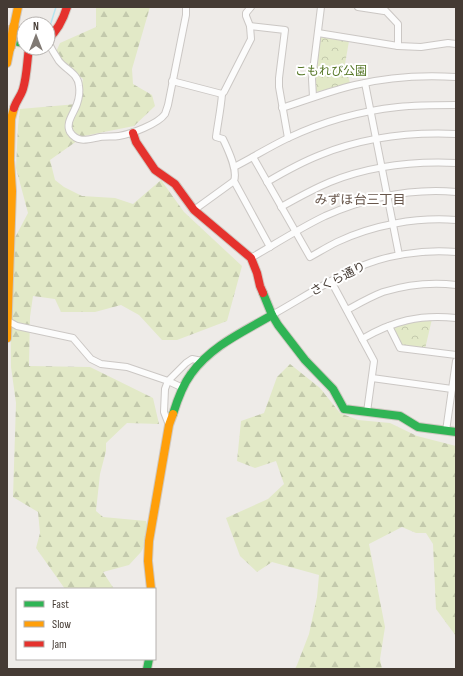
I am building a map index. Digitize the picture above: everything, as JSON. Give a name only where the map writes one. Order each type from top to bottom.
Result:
[{"type":"main road","points":[[7,64],[10,48],[11,7]]},
{"type":"main road","points":[[11,24],[18,7]]},
{"type":"main road","points":[[56,31],[60,26],[67,7]]},
{"type":"main road","points":[[7,338],[12,191],[10,160],[11,119],[15,105],[21,96],[24,87],[29,56]]},
{"type":"main road","points":[[133,133],[136,142],[155,170],[170,179],[194,210],[250,258],[272,315],[278,325],[305,360],[334,389],[344,409],[400,416],[418,427],[456,432]]},
{"type":"main road","points":[[151,588],[148,561],[149,541],[169,425],[183,388],[190,375],[202,361],[222,343],[272,315]]},
{"type":"street","points":[[56,55],[60,62],[78,78],[80,95],[68,126],[76,139],[81,141],[133,133],[153,123],[164,115],[168,105],[186,15],[186,7]]},
{"type":"street","points":[[251,7],[246,13],[250,26],[251,39],[222,94],[216,137],[223,139],[234,168],[234,181],[270,247]]},
{"type":"street","points":[[314,97],[312,79],[321,7]]},
{"type":"street","points":[[358,7],[383,9],[398,24],[398,46]]},
{"type":"street","points":[[250,26],[285,30],[279,87],[288,138]]},
{"type":"street","points":[[318,33],[398,46],[421,46],[448,43],[456,44]]},
{"type":"street","points":[[282,108],[334,90],[365,83],[422,76],[456,77]]},
{"type":"street","points":[[172,81],[222,94]]},
{"type":"street","points":[[365,83],[399,255]]},
{"type":"street","points":[[234,168],[288,138],[332,121],[371,111],[398,107],[416,105],[456,105]]},
{"type":"street","points":[[267,182],[318,156],[339,148],[377,139],[423,134],[456,134]]},
{"type":"street","points":[[253,157],[310,257],[337,242],[367,230],[418,220],[456,220]]},
{"type":"street","points":[[281,207],[332,182],[366,171],[403,164],[456,163]]},
{"type":"street","points":[[194,210],[234,181]]},
{"type":"street","points":[[250,258],[324,216],[350,206],[387,196],[410,192],[456,192]]},
{"type":"street","name":"さくら通り","points":[[272,315],[355,268],[377,260],[423,252],[456,252]]},
{"type":"street","points":[[331,281],[374,361],[367,412]]},
{"type":"street","points":[[346,310],[364,300],[396,289],[414,285],[456,285]]},
{"type":"street","points":[[362,339],[402,321],[419,318],[456,318]]},
{"type":"street","points":[[8,321],[17,326],[73,338],[91,359],[101,364],[127,367],[168,381],[183,388]]},
{"type":"street","points":[[389,326],[400,348],[456,355]]},
{"type":"street","points":[[169,425],[164,412],[165,390],[168,381],[192,359],[202,361]]},
{"type":"street","points":[[446,431],[456,361]]},
{"type":"street","points":[[372,378],[452,389]]},
{"type":"green space","points":[[96,7],[150,7],[132,69],[133,84],[152,95],[155,106],[134,126],[84,136],[50,160],[55,180],[64,187],[82,196],[115,198],[133,204],[161,180],[184,212],[242,266],[227,321],[177,340],[162,340],[139,315],[121,305],[95,312],[61,312],[55,299],[33,296],[30,317],[29,366],[90,367],[153,398],[159,424],[127,423],[106,443],[106,451],[100,474],[96,511],[103,517],[146,521],[150,534],[141,552],[129,565],[103,572],[113,588],[64,588],[36,548],[40,533],[38,512],[13,497],[16,403],[11,367],[10,247],[28,213],[16,168],[18,126],[20,109],[77,104],[83,79],[56,55],[60,43],[96,27]]},
{"type":"green space","name":"こもれび公園","points":[[320,37],[349,41],[345,64],[350,83],[316,92],[314,79]]},
{"type":"green space","points":[[432,319],[425,349],[402,346],[392,327],[422,320]]},
{"type":"green space","points":[[290,364],[320,388],[340,413],[358,420],[390,423],[417,436],[456,446],[456,636],[436,609],[433,544],[426,533],[416,533],[402,527],[369,544],[385,627],[380,659],[382,669],[295,669],[309,634],[317,597],[319,575],[272,562],[257,572],[240,556],[226,518],[268,499],[284,484],[276,461],[255,468],[237,461],[241,421],[264,413],[277,377]]},
{"type":"waterway","points":[[53,16],[56,7]]},
{"type":"traffic: fast","points":[[263,293],[278,325],[305,360],[333,389],[344,409],[400,416],[418,427],[456,432]]},
{"type":"traffic: fast","points":[[173,414],[185,383],[199,364],[228,340],[272,315]]},
{"type":"traffic: fast","points":[[147,669],[149,660]]},
{"type":"traffic: slow","points":[[14,26],[18,7]]},
{"type":"traffic: slow","points":[[10,48],[14,26]]},
{"type":"traffic: slow","points":[[7,63],[10,48]]},
{"type":"traffic: slow","points":[[7,338],[12,191],[10,160],[11,119],[14,108]]},
{"type":"traffic: slow","points":[[151,588],[148,561],[149,541],[169,425],[173,414]]},
{"type":"traffic: jam","points":[[56,30],[67,7]]},
{"type":"traffic: jam","points":[[14,108],[22,92],[28,56]]},
{"type":"traffic: jam","points":[[133,133],[136,142],[155,170],[175,184],[194,210],[251,258],[263,293]]},
{"type":"district","name":"みずほ台三丁目","points":[[360,200]]}]
